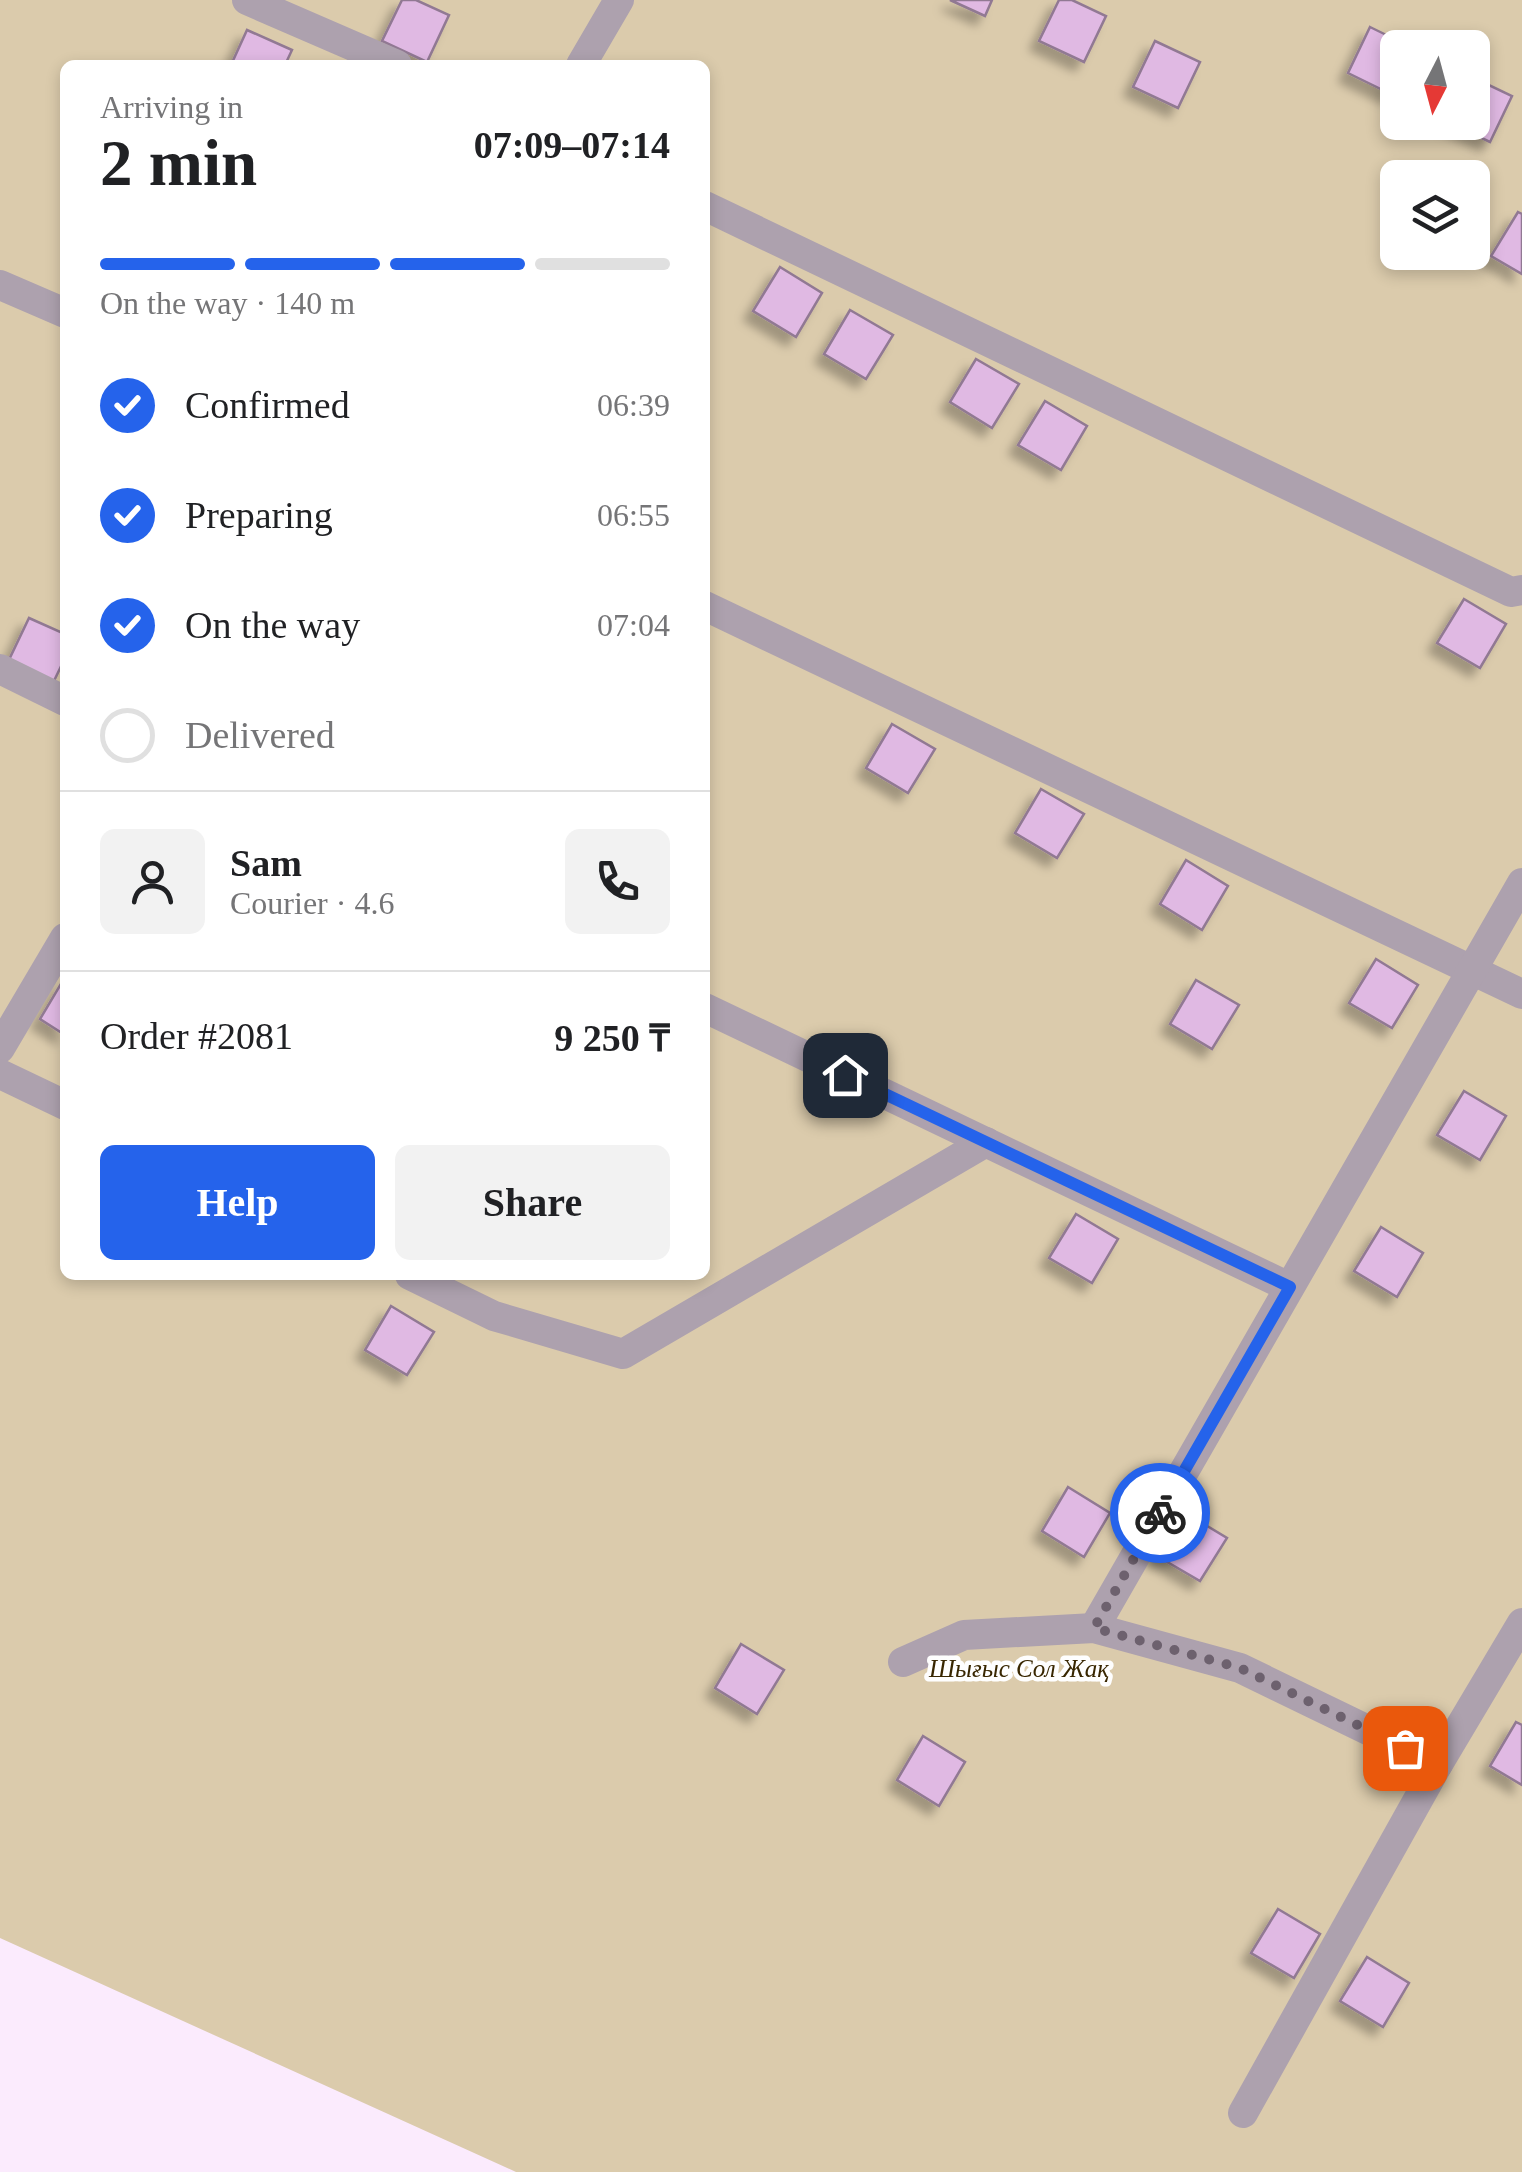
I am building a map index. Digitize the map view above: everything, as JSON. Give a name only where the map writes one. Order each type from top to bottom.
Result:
[{"type":"street","points":[[247,0],[385,60]]},
{"type":"street","points":[[583,60],[618,0]]},
{"type":"street","points":[[710,208],[1511,592],[1522,590]]},
{"type":"street","points":[[0,284],[60,311]]},
{"type":"street","points":[[710,608],[1522,994]]},
{"type":"street","points":[[0,669],[60,699]]},
{"type":"street","points":[[1094,1628],[1522,883]]},
{"type":"street","points":[[0,1048],[60,946]]},
{"type":"street","points":[[710,1010],[1290,1287]]},
{"type":"street","points":[[0,1074],[60,1104]]},
{"type":"street","points":[[420,1280],[494,1316],[623,1354],[986,1142]]},
{"type":"street","points":[[1243,2113],[1438,1764],[1522,1623]]},
{"type":"street","points":[[903,1662],[964,1635],[1094,1628],[1240,1668],[1438,1764]]},
{"type":"green space","name":"Шығыс Сол Жақ","points":[[0,0],[1522,0],[1522,2172],[516,2172],[0,1938]]},
{"type":"building","points":[[402,0],[416,0],[449,15],[428,60],[382,41]]},
{"type":"building","points":[[950,0],[992,0],[985,16]]},
{"type":"building","points":[[1059,0],[1072,0],[1106,16],[1084,62],[1039,41]]},
{"type":"building","points":[[1370,27],[1380,32],[1380,89],[1348,73]]},
{"type":"building","points":[[247,30],[292,50],[287,60],[233,60]]},
{"type":"building","points":[[1155,41],[1200,62],[1178,108],[1133,87]]},
{"type":"building","points":[[1490,86],[1512,96],[1490,142],[1486,140],[1490,140]]},
{"type":"building","points":[[1518,212],[1522,214],[1522,274],[1491,256]]},
{"type":"building","points":[[780,267],[822,293],[796,337],[753,311]]},
{"type":"building","points":[[850,310],[893,335],[866,379],[824,354]]},
{"type":"building","points":[[976,359],[1019,384],[992,428],[950,402]]},
{"type":"building","points":[[1045,401],[1087,426],[1061,470],[1018,445]]},
{"type":"building","points":[[1464,599],[1506,624],[1480,668],[1437,643]]},
{"type":"building","points":[[29,618],[60,632],[60,668],[52,685],[7,664]]},
{"type":"building","points":[[892,724],[935,749],[908,793],[866,768]]},
{"type":"building","points":[[1041,789],[1084,814],[1057,858],[1015,833]]},
{"type":"building","points":[[1186,860],[1228,886],[1202,930],[1160,904]]},
{"type":"building","points":[[1376,959],[1418,985],[1392,1028],[1349,1003]]},
{"type":"building","points":[[1196,980],[1239,1005],[1212,1049],[1170,1024]]},
{"type":"building","points":[[60,985],[60,1032],[40,1019]]},
{"type":"building","points":[[1464,1091],[1506,1116],[1480,1160],[1437,1135]]},
{"type":"building","points":[[1076,1214],[1118,1239],[1092,1283],[1049,1258]]},
{"type":"building","points":[[1381,1227],[1423,1253],[1397,1297],[1354,1271]]},
{"type":"building","points":[[391,1306],[434,1332],[407,1375],[365,1350]]},
{"type":"building","points":[[1068,1487],[1110,1513],[1084,1557],[1042,1531]]},
{"type":"building","points":[[1184,1512],[1227,1538],[1200,1581],[1157,1556]]},
{"type":"building","points":[[741,1644],[784,1670],[757,1714],[715,1688]]},
{"type":"building","points":[[1516,1722],[1522,1725],[1522,1785],[1490,1766]]},
{"type":"building","points":[[923,1736],[965,1762],[939,1806],[897,1780]]},
{"type":"building","points":[[1278,1909],[1320,1934],[1294,1978],[1251,1953]]},
{"type":"building","points":[[1367,1957],[1409,1983],[1383,2027],[1340,2001]]},
{"type":"way so far","points":[[1160,1513],[1094,1628],[1240,1668],[1405,1748]]},
{"type":"route","points":[[845,1075],[1290,1287],[1160,1513]]}]
